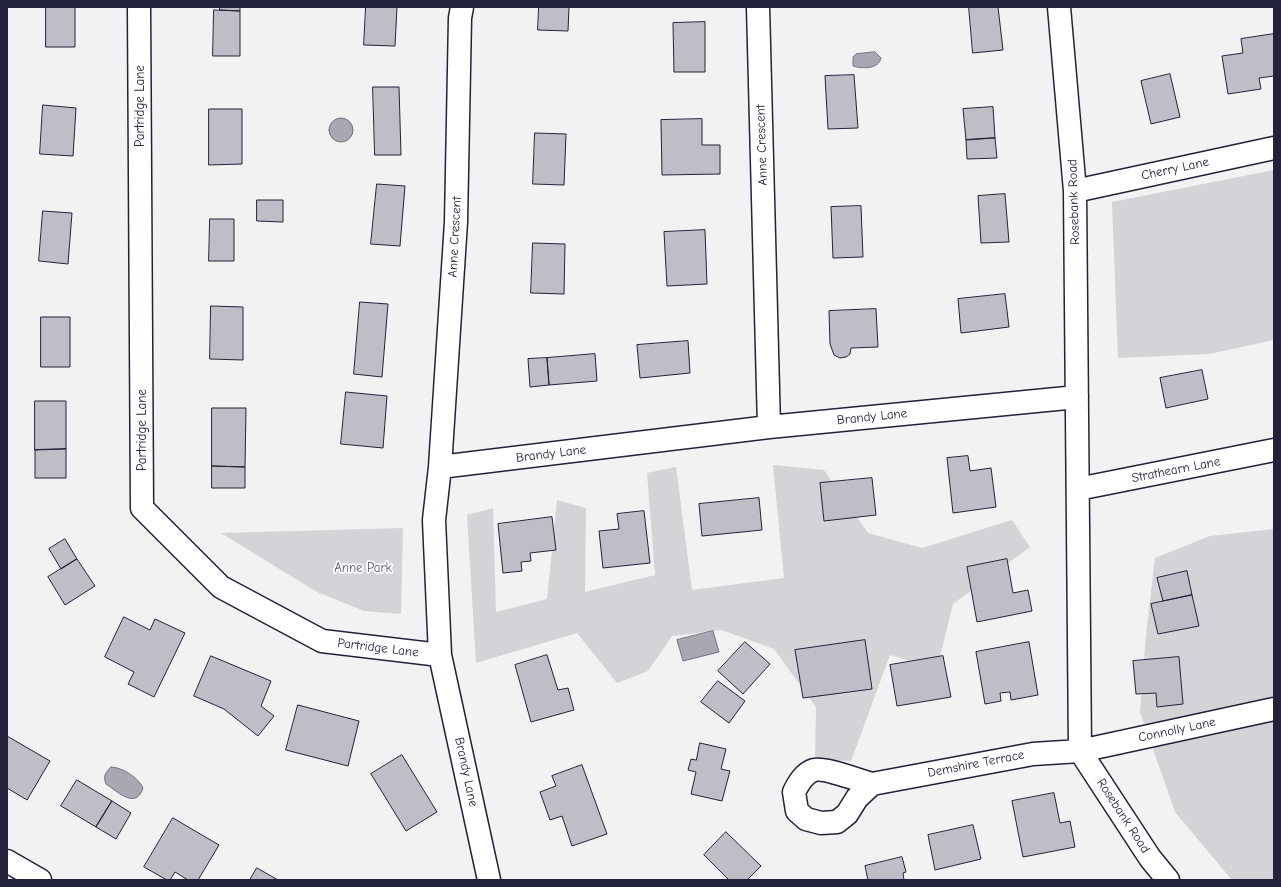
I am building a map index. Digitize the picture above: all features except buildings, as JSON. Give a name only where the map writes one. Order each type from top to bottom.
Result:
[{"type":"street","name":"Partridge Lane","points":[[139,7],[142,508],[221,587],[322,641],[440,655]]},
{"type":"street","name":"Anne Crescent","points":[[440,467],[456,222],[460,18],[462,7]]},
{"type":"street","name":"Anne Crescent","points":[[758,7],[769,428]]},
{"type":"street","name":"Rosebank Road","points":[[1058,7],[1075,190],[1080,751],[1150,858],[1168,880]]},
{"type":"street","name":"Cherry Lane","points":[[1075,190],[1274,148]]},
{"type":"street","name":"Brandy Lane","points":[[489,880],[440,655],[434,520],[440,467],[769,428],[1077,397]]},
{"type":"street","name":"Strathearn Lane","points":[[1078,490],[1274,450]]},
{"type":"street","name":"Connolly Lane","points":[[1080,751],[1274,709]]},
{"type":"street","name":"Demshire Terrace","points":[[872,784],[1033,754],[1080,751]]},
{"type":"street","points":[[7,861],[40,880]]},
{"type":"green space","points":[[1274,170],[1274,340],[1209,354],[1118,358],[1112,202]]},
{"type":"green space","points":[[773,465],[824,470],[868,533],[922,548],[1012,520],[1030,547],[953,604],[937,669],[890,655],[851,761],[815,759],[816,707],[774,649],[722,630],[672,636],[648,671],[617,683],[577,633],[476,663],[467,515],[493,508],[496,612],[547,599],[557,500],[586,508],[585,592],[655,575],[647,473],[676,467],[692,590],[784,578]]},
{"type":"green space","name":"Anne Park","points":[[403,528],[401,614],[364,611],[317,592],[221,533]]},
{"type":"green space","points":[[1274,529],[1274,880],[1232,880],[1175,812],[1140,712],[1146,635],[1155,558],[1210,536]]},
{"type":"shaded area","points":[[875,52],[881,58],[880,62],[874,66],[861,68],[853,66],[853,57],[856,54]]},
{"type":"shaded area","points":[[341,118],[350,121],[353,130],[350,139],[341,142],[332,139],[329,130],[332,121]]},
{"type":"shaded area","points":[[713,631],[719,652],[683,661],[677,640]]},
{"type":"shaded area","points":[[111,767],[125,771],[138,780],[143,788],[136,798],[131,799],[121,795],[106,784],[105,775]]}]
